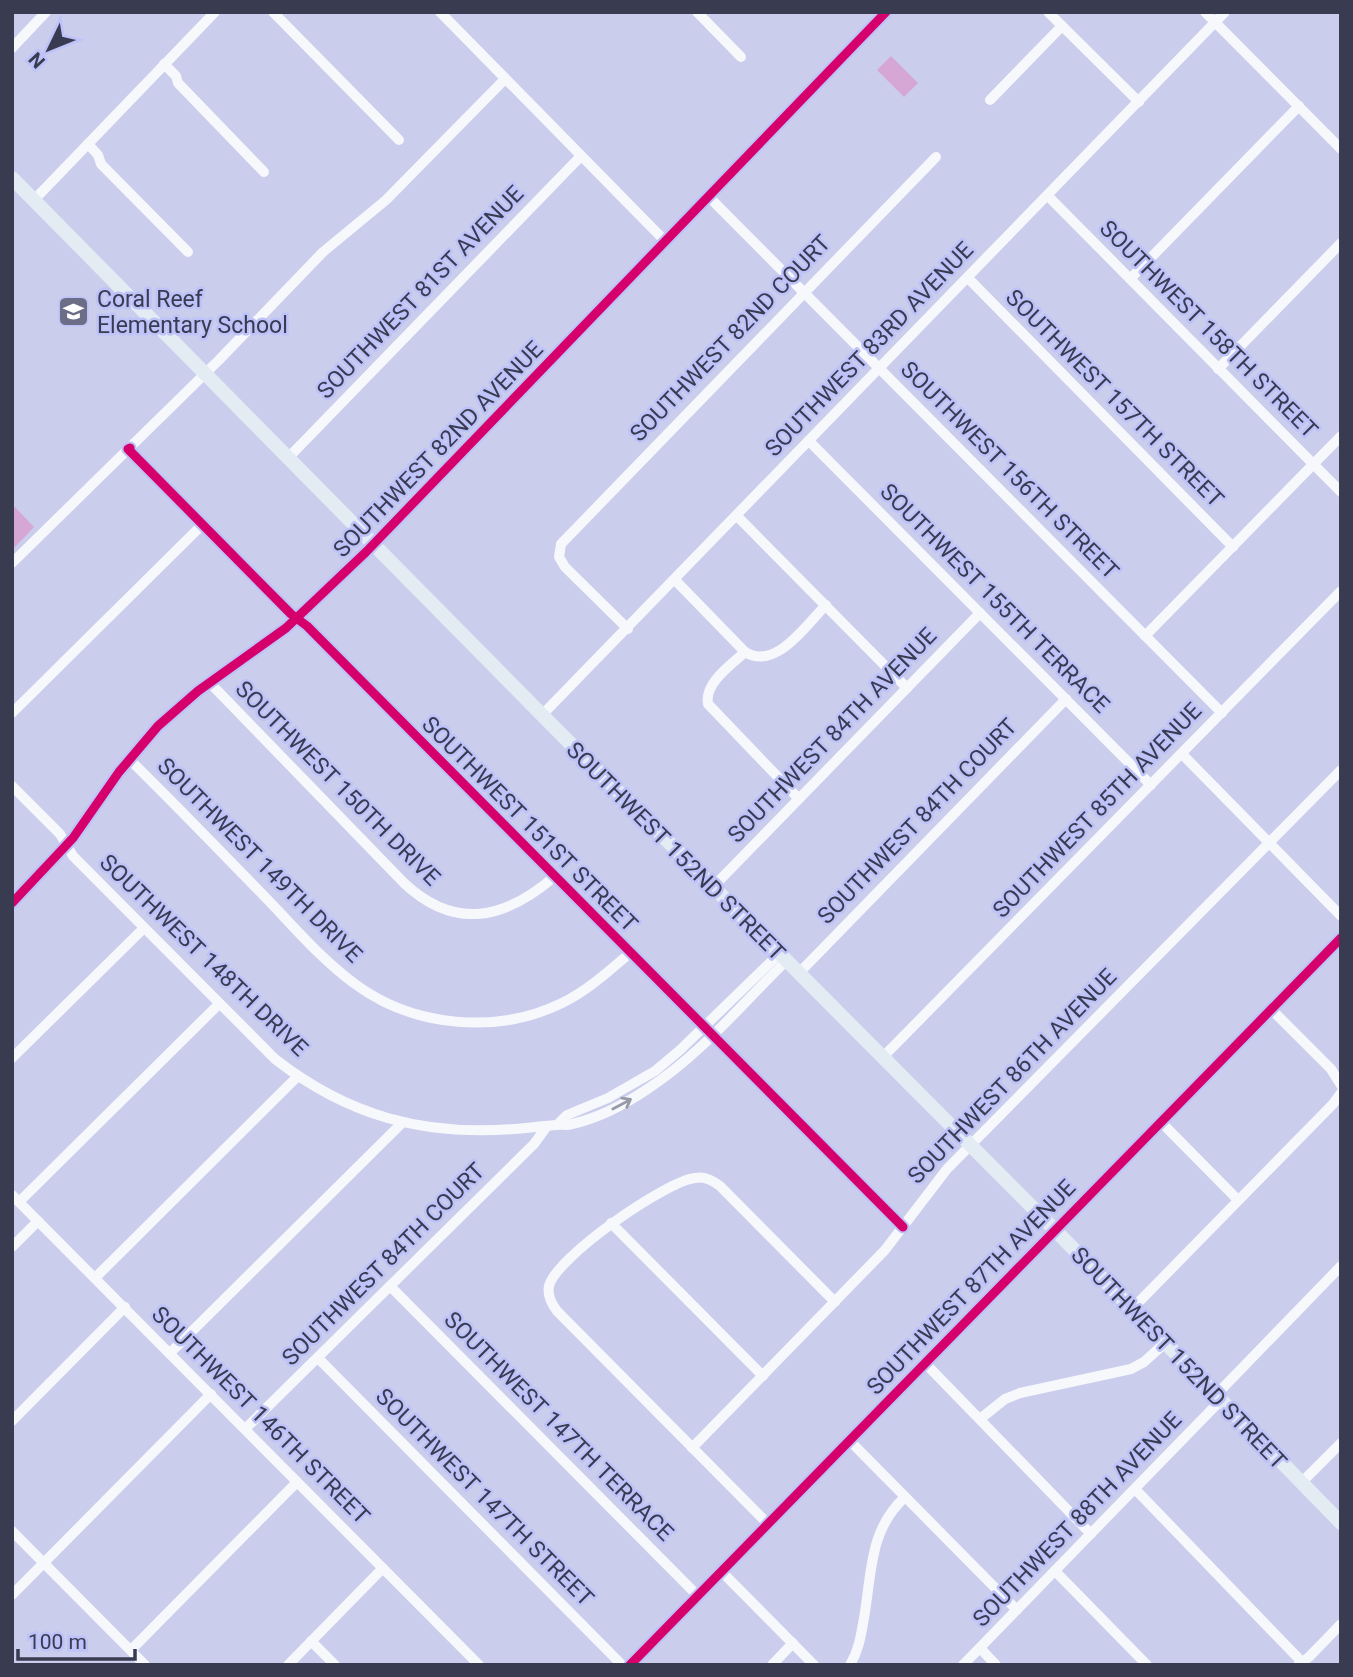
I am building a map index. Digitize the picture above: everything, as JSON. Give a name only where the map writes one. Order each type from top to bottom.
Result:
[{"type":"main road","name":"SOUTHWEST 152ND STREET","points":[[12,178],[1055,1230],[1341,1523]]},
{"type":"street","points":[[12,48],[46,12]]},
{"type":"street","points":[[34,200],[215,12]]},
{"type":"street","points":[[273,12],[399,140]]},
{"type":"street","points":[[440,12],[665,241]]},
{"type":"street","points":[[697,12],[741,57]]},
{"type":"street","name":"SOUTHWEST 82ND AVENUE","points":[[12,903],[67,846],[129,759],[163,721],[297,619],[374,544],[886,12]]},
{"type":"street","points":[[1048,12],[1139,102]]},
{"type":"street","points":[[1205,12],[1341,149]]},
{"type":"street","name":"SOUTHWEST 83RD AVENUE","points":[[542,715],[1225,12]]},
{"type":"street","points":[[990,100],[1062,26]]},
{"type":"street","points":[[162,67],[169,80],[178,83],[264,172]]},
{"type":"street","points":[[12,563],[338,238],[386,201],[505,79]]},
{"type":"street","points":[[1130,279],[1299,106]]},
{"type":"street","points":[[84,148],[98,155],[101,163],[188,252]]},
{"type":"street","name":"SOUTHWEST 81ST AVENUE","points":[[289,457],[581,156]]},
{"type":"street","name":"SOUTHWEST 82ND COURT","points":[[628,629],[565,567],[559,552],[568,535],[936,157]]},
{"type":"street","name":"SOUTHWEST 158TH STREET","points":[[1048,196],[1341,492]]},
{"type":"street","name":"SOUTHWEST 156TH STREET","points":[[709,197],[1222,713]]},
{"type":"street","points":[[1218,369],[1341,243]]},
{"type":"street","name":"SOUTHWEST 157TH STREET","points":[[968,278],[1233,547]]},
{"type":"street","points":[[1145,636],[1341,436]]},
{"type":"street","name":"SOUTHWEST 155TH TERRACE","points":[[809,441],[1151,785]]},
{"type":"street","name":"SOUTHWEST 151ST STREET","points":[[128,449],[903,1227]]},
{"type":"street","points":[[737,516],[907,688]]},
{"type":"street","points":[[12,713],[203,524]]},
{"type":"street","points":[[675,580],[745,652],[758,658],[776,654],[826,605]]},
{"type":"street","name":"SOUTHWEST 85TH AVENUE","points":[[883,1058],[1341,591]]},
{"type":"street","name":"SOUTHWEST 84TH AVENUE","points":[[713,887],[980,613]]},
{"type":"street","points":[[745,652],[713,683],[706,699],[714,713],[799,799]]},
{"type":"street","name":"SOUTHWEST 150TH DRIVE","points":[[210,683],[404,883],[433,905],[466,915],[500,911],[521,902],[554,877]]},
{"type":"street","name":"SOUTHWEST 84TH COURT","points":[[799,973],[1066,699]]},
{"type":"street","points":[[1182,754],[1341,916]]},
{"type":"street","name":"SOUTHWEST 149TH DRIVE","points":[[129,759],[329,962],[356,985],[402,1009],[453,1022],[490,1022],[529,1015],[578,994],[630,953]]},
{"type":"street","name":"SOUTHWEST 86TH AVENUE","points":[[692,1448],[885,1250],[934,1184],[970,1146],[1341,770]]},
{"type":"street","name":"SOUTHWEST 148TH DRIVE","points":[[12,786],[60,834],[73,856],[144,928],[265,1050],[298,1076],[347,1104],[402,1123],[458,1130],[553,1125]]},
{"type":"street","points":[[12,1058],[144,928]]},
{"type":"street","name":"SOUTHWEST 87TH AVENUE","points":[[630,1665],[1341,938]]},
{"type":"street","points":[[553,1125],[569,1125],[592,1118],[637,1096],[677,1066],[782,957]]},
{"type":"street","points":[[16,1198],[219,1004]]},
{"type":"street","points":[[1271,1009],[1331,1069],[1341,1084]]},
{"type":"street","points":[[95,1278],[298,1076]]},
{"type":"street","points":[[1132,1308],[1334,1104],[1341,1093]]},
{"type":"street","points":[[1160,1121],[1238,1200]]},
{"type":"street","points":[[170,1353],[402,1123]]},
{"type":"street","name":"SOUTHWEST 84TH COURT","points":[[245,1429],[553,1125]]},
{"type":"street","points":[[768,1523],[563,1318],[553,1305],[549,1294],[550,1283],[556,1273],[611,1223],[677,1185],[697,1177],[709,1179],[720,1186],[835,1302]]},
{"type":"street","name":"SOUTHWEST 146TH STREET","points":[[16,1198],[479,1665]]},
{"type":"street","points":[[12,1247],[38,1221]]},
{"type":"street","points":[[611,1223],[763,1376]]},
{"type":"street","name":"SOUTHWEST 88TH AVENUE","points":[[963,1665],[1135,1489],[1341,1265]]},
{"type":"street","name":"SOUTHWEST 147TH TERRACE","points":[[390,1286],[697,1595]]},
{"type":"street","points":[[12,1421],[125,1307]]},
{"type":"street","points":[[980,1419],[1005,1399],[1020,1393],[1131,1369],[1144,1362],[1165,1343]]},
{"type":"street","name":"SOUTHWEST 147TH STREET","points":[[318,1358],[622,1665]]},
{"type":"street","points":[[924,1362],[1091,1534]]},
{"type":"street","points":[[12,1595],[211,1394]]},
{"type":"street","points":[[849,1440],[1017,1611]]},
{"type":"street","points":[[1301,1483],[1341,1443]]},
{"type":"street","points":[[131,1650],[297,1482]]},
{"type":"street","points":[[1135,1489],[1300,1663],[1341,1624]]},
{"type":"street","points":[[850,1665],[861,1641],[878,1535],[890,1513],[905,1497]]},
{"type":"street","points":[[12,1531],[145,1665]]},
{"type":"street","points":[[288,1665],[383,1568]]},
{"type":"street","points":[[721,1571],[814,1665]]},
{"type":"street","points":[[1055,1571],[1147,1665]]},
{"type":"street","points":[[311,1641],[335,1665]]},
{"type":"street","points":[[772,1665],[793,1643]]},
{"type":"street","points":[[979,1648],[996,1665]]},
{"type":"shaded area","points":[[891,56],[918,83],[904,97],[877,70]]},
{"type":"shaded area","points":[[12,504],[34,527],[12,550]]},
{"type":"cycle path","points":[[12,903],[73,838],[119,772],[158,726],[198,691],[286,628],[366,552],[886,12]]},
{"type":"cycle path","points":[[130,448],[128,449],[291,614],[307,626],[903,1227]]},
{"type":"cycle path","points":[[630,1665],[1341,938]]},
{"type":"place","name":"Coral Reef Elementary School","points":[[74,312]]}]
